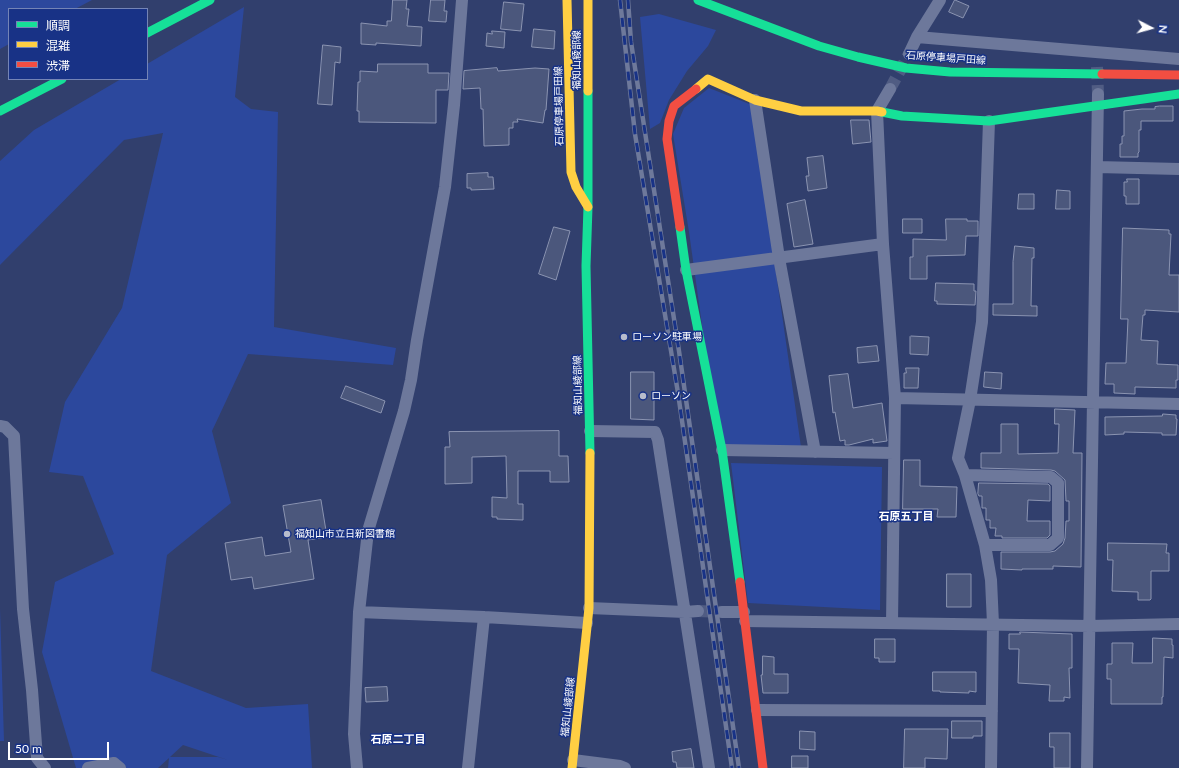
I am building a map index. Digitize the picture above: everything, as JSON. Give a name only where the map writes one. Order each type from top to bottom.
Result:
[{"type":"main road","points":[[148,32],[210,0]]},
{"type":"main road","name":"石原停車場戸田線","points":[[567,0],[571,172],[576,186],[588,207]]},
{"type":"main road","name":"福知山綾部線","points":[[573,764],[589,608],[590,431],[586,266],[588,207],[588,0]]},
{"type":"main road","name":"石原停車場戸田線","points":[[698,0],[819,46],[906,68],[950,72],[1179,75]]},
{"type":"main road","points":[[763,768],[757,710],[722,450],[686,270],[667,139],[669,121],[674,106],[708,79],[756,100],[801,111],[877,111],[902,116],[989,121],[1097,99],[1179,94]]},
{"type":"main road","points":[[0,111],[60,80]]},
{"type":"street","points":[[357,768],[354,734],[359,612],[368,531],[404,411],[411,380],[416,340],[445,187],[454,105],[462,0]]},
{"type":"street","points":[[909,54],[917,37],[940,0]]},
{"type":"street","points":[[917,37],[1179,59]]},
{"type":"street","points":[[1097,66],[1099,53]]},
{"type":"street","points":[[890,89],[877,111],[884,244],[895,398],[892,623]]},
{"type":"street","points":[[1087,768],[1097,99]]},
{"type":"street","points":[[756,100],[779,258],[815,452]]},
{"type":"street","points":[[989,121],[982,322],[970,400],[958,458],[965,475],[985,545],[992,580],[993,624],[991,768]]},
{"type":"street","points":[[1097,167],[1179,169]]},
{"type":"street","points":[[686,270],[884,244]]},
{"type":"street","points":[[895,398],[1179,404]]},
{"type":"street","points":[[0,426],[5,426],[14,436],[23,609],[32,690],[37,758],[45,768]]},
{"type":"street","points":[[590,431],[655,432],[658,440],[709,768]]},
{"type":"street","points":[[722,450],[894,453]]},
{"type":"street","points":[[965,475],[1051,477],[1058,483],[1058,538],[1050,545],[985,545]]},
{"type":"street","points":[[589,608],[685,612],[698,611]]},
{"type":"street","points":[[359,612],[587,623]]},
{"type":"street","points":[[722,612],[744,616],[892,623],[1090,626],[1179,624]]},
{"type":"street","points":[[468,768],[484,617]]},
{"type":"street","points":[[757,710],[992,711]]},
{"type":"street","points":[[88,768],[114,762],[120,768]]},
{"type":"street","points":[[573,764],[620,766],[625,768]]},
{"type":"shaded area","points":[[0,0],[92,0],[77,8],[8,8],[8,45],[0,49]]},
{"type":"shaded area","points":[[244,7],[235,97],[251,109],[278,112],[274,327],[396,348],[393,365],[248,354],[212,431],[231,503],[167,555],[151,671],[246,708],[308,704],[312,768],[168,768],[169,758],[158,768],[76,768],[42,652],[55,582],[114,554],[83,476],[49,472],[65,402],[122,308],[163,133],[124,140],[0,265],[0,161],[34,130],[119,80],[148,80],[148,63]],"holes":[[[183,745],[228,760],[218,757],[170,757]]]},
{"type":"shaded area","points":[[659,14],[716,30],[708,46],[687,71],[669,100],[660,123],[650,129],[640,17]]},
{"type":"shaded area","points":[[709,88],[752,105],[801,447],[719,447],[689,232],[673,134],[684,108]]},
{"type":"shaded area","points":[[731,463],[882,467],[880,610],[748,603]]},
{"type":"shaded area","points":[[0,608],[4,741],[0,741]]},
{"type":"building","points":[[393,0],[407,0],[406,9],[409,9],[407,26],[422,27],[421,46],[376,43],[376,45],[361,44],[361,23],[387,26],[387,21],[391,21]]},
{"type":"building","points":[[431,0],[445,0],[444,11],[447,11],[446,22],[429,21]]},
{"type":"building","points":[[955,0],[969,6],[963,18],[949,12]]},
{"type":"building","points":[[504,2],[524,4],[521,31],[501,29]]},
{"type":"building","points":[[534,29],[555,31],[554,49],[532,47]]},
{"type":"building","points":[[492,31],[505,32],[504,48],[486,46],[487,33],[492,34]]},
{"type":"building","points":[[323,45],[341,47],[340,63],[335,62],[332,105],[318,104]]},
{"type":"building","points":[[378,64],[428,64],[428,73],[449,73],[448,90],[436,90],[436,123],[359,122],[359,111],[357,111],[360,71],[377,72]]},
{"type":"building","points":[[497,68],[498,71],[535,68],[549,69],[546,110],[543,123],[517,119],[518,122],[513,122],[513,128],[509,128],[509,145],[484,146],[483,109],[481,109],[480,88],[463,89],[464,71]]},
{"type":"building","points":[[1173,106],[1173,121],[1141,121],[1141,130],[1139,130],[1138,157],[1120,157],[1120,144],[1122,144],[1122,136],[1124,136],[1124,111],[1155,109],[1155,107]]},
{"type":"building","points":[[851,120],[869,120],[871,142],[853,144]]},
{"type":"building","points":[[823,156],[827,188],[808,191],[806,176],[809,176],[807,158]]},
{"type":"building","points":[[488,173],[488,177],[493,177],[494,189],[471,190],[471,188],[467,188],[467,174]]},
{"type":"building","points":[[1127,179],[1139,179],[1139,204],[1126,204],[1126,196],[1124,196],[1124,182],[1127,182]]},
{"type":"building","points":[[1057,190],[1070,191],[1070,209],[1056,209]]},
{"type":"building","points":[[1019,194],[1034,194],[1034,209],[1018,209]]},
{"type":"building","points":[[805,200],[813,244],[794,247],[787,204]]},
{"type":"building","points":[[903,219],[922,219],[922,233],[903,233]]},
{"type":"building","points":[[946,219],[967,219],[967,221],[978,221],[978,236],[966,236],[965,255],[927,256],[927,279],[910,279],[910,257],[913,257],[913,239],[946,240]]},
{"type":"building","points":[[554,227],[570,231],[556,280],[539,274]]},
{"type":"building","points":[[1123,228],[1169,230],[1169,234],[1171,234],[1169,275],[1179,275],[1179,312],[1145,310],[1145,315],[1143,315],[1141,340],[1158,341],[1157,364],[1178,365],[1178,380],[1176,380],[1176,388],[1135,387],[1135,394],[1114,393],[1114,384],[1105,384],[1106,363],[1126,363],[1128,319],[1121,319]]},
{"type":"building","points":[[1015,246],[1034,248],[1034,258],[1032,258],[1031,306],[1037,306],[1037,316],[993,315],[993,304],[1013,304],[1013,262]]},
{"type":"building","points":[[936,283],[974,284],[974,291],[976,291],[975,305],[937,304],[937,301],[935,301]]},
{"type":"building","points":[[911,336],[929,337],[928,355],[910,354]]},
{"type":"building","points":[[877,346],[879,361],[858,363],[857,348]]},
{"type":"building","points":[[906,368],[919,368],[918,388],[904,388],[904,373],[906,373]]},
{"type":"building","name":"ローソン","points":[[631,372],[654,372],[654,420],[631,419]]},
{"type":"building","points":[[985,372],[1002,373],[1001,389],[984,387]]},
{"type":"building","points":[[848,374],[853,408],[882,403],[887,441],[873,443],[873,439],[845,445],[845,440],[840,441],[835,412],[833,413],[829,376]]},
{"type":"building","points":[[346,386],[385,401],[381,413],[341,398]]},
{"type":"building","points":[[1055,409],[1075,410],[1073,453],[1082,453],[1081,567],[1053,566],[1053,569],[1001,569],[1001,552],[1050,552],[1055,551],[1063,544],[1065,538],[1066,521],[1069,521],[1069,501],[1066,501],[1065,480],[1055,471],[981,468],[981,453],[1001,453],[1001,424],[1018,424],[1018,454],[1058,453],[1059,424],[1055,424]]},
{"type":"building","points":[[1163,414],[1176,415],[1176,435],[1124,432],[1124,434],[1105,435],[1105,417],[1162,416]]},
{"type":"building","points":[[559,431],[559,456],[568,456],[569,482],[550,482],[550,471],[518,471],[518,504],[523,504],[523,520],[497,519],[497,517],[492,517],[492,497],[507,498],[506,456],[472,457],[472,483],[445,484],[445,447],[450,447],[449,432]]},
{"type":"building","points":[[904,460],[920,460],[920,486],[957,487],[956,517],[937,517],[938,509],[903,509]]},
{"type":"building","points":[[979,483],[1048,484],[1050,486],[1050,501],[1028,500],[1027,521],[1050,521],[1050,535],[1047,538],[1002,538],[1002,536],[995,536],[996,528],[990,528],[990,520],[986,520],[986,508],[982,508],[982,496],[979,496],[978,494]]},
{"type":"building","points":[[321,500],[327,537],[308,540],[314,579],[254,589],[252,577],[231,580],[225,543],[262,537],[265,556],[291,552],[283,506]]},
{"type":"building","points":[[1108,543],[1167,544],[1166,553],[1169,553],[1169,571],[1151,571],[1150,600],[1138,600],[1138,592],[1112,591],[1113,560],[1108,560]]},
{"type":"building","points":[[947,574],[971,574],[971,607],[947,607]]},
{"type":"building","points":[[1020,632],[1072,634],[1072,668],[1069,668],[1070,698],[1064,697],[1064,701],[1049,701],[1050,685],[1018,683],[1019,649],[1009,649],[1009,634],[1020,634]]},
{"type":"building","points":[[1153,638],[1172,639],[1173,645],[1173,658],[1164,657],[1162,704],[1111,704],[1111,679],[1107,679],[1107,664],[1112,664],[1112,643],[1133,643],[1132,663],[1152,663]]},
{"type":"building","points":[[875,639],[895,639],[895,662],[879,662],[879,658],[875,658]]},
{"type":"building","points":[[763,656],[774,657],[774,674],[788,674],[788,693],[763,693],[761,675]]},
{"type":"building","points":[[933,672],[976,672],[976,692],[933,691]]},
{"type":"building","points":[[387,687],[388,701],[366,702],[365,688]]},
{"type":"building","points":[[952,721],[982,721],[982,736],[973,736],[973,738],[952,738]]},
{"type":"building","points":[[905,729],[948,729],[947,759],[925,758],[925,768],[904,768]]},
{"type":"building","points":[[800,731],[815,732],[815,750],[800,749]]},
{"type":"building","points":[[1050,733],[1070,733],[1070,768],[1054,768],[1054,747],[1050,747]]},
{"type":"building","points":[[691,749],[694,768],[677,768],[676,762],[673,762],[672,752]]},
{"type":"building","points":[[792,756],[808,756],[808,768],[792,768]]},
{"type":"tunnel","points":[[890,89],[909,54]]},
{"type":"tunnel","points":[[1097,67],[1098,94]]},
{"type":"tunnel","points":[[698,611],[722,612]]},
{"type":"railway","points":[[620,0],[635,134],[678,393],[732,768]]},
{"type":"railway","points":[[628,0],[631,42],[679,351],[739,768]]},
{"type":"traffic: fast","points":[[148,32],[210,0]]},
{"type":"traffic: fast","points":[[698,0],[819,46],[906,68],[950,72],[1102,74]]},
{"type":"traffic: fast","points":[[0,111],[60,80]]},
{"type":"traffic: fast","points":[[588,91],[588,207],[586,266],[590,453]]},
{"type":"traffic: fast","points":[[882,112],[902,116],[989,121],[1179,94]]},
{"type":"traffic: fast","points":[[680,227],[686,270],[722,450],[740,582]]},
{"type":"traffic: slow","points":[[567,0],[571,172],[576,187],[588,207]]},
{"type":"traffic: slow","points":[[588,0],[588,91]]},
{"type":"traffic: slow","points":[[696,89],[708,79],[755,100],[801,111],[882,112]]},
{"type":"traffic: slow","points":[[572,768],[589,608],[590,453]]},
{"type":"traffic: jam","points":[[1102,74],[1179,75]]},
{"type":"traffic: jam","points":[[680,227],[667,139],[669,121],[674,106],[696,89]]},
{"type":"traffic: jam","points":[[740,582],[763,768]]},
{"type":"place","name":"ローソン駐車場","points":[[624,337]]},
{"type":"place","name":"ローソン","points":[[643,396]]},
{"type":"place","name":"福知山市立日新図書館","points":[[287,534]]},
{"type":"district","name":"石原五丁目","points":[[906,516]]},
{"type":"district","name":"石原二丁目","points":[[398,739]]}]
